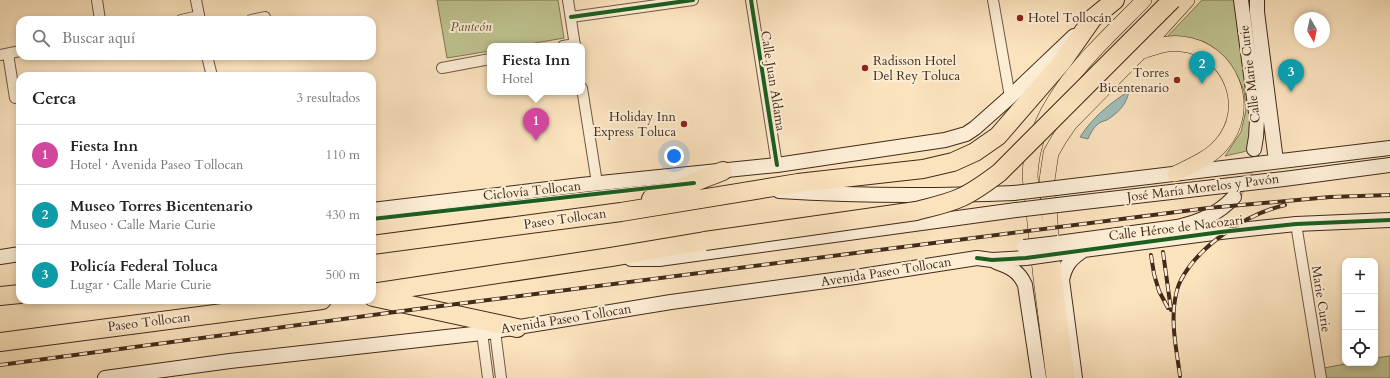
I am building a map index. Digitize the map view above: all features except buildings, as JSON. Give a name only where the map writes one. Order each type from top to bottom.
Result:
[{"type":"highway","points":[[757,190],[798,183],[923,169],[953,162],[975,152],[998,136],[1062,62],[1093,18],[1115,0]]},
{"type":"highway","points":[[376,292],[611,257],[705,241],[916,211],[962,197],[982,186],[999,173],[1172,0]]},
{"type":"highway","points":[[621,212],[723,171]]},
{"type":"highway","name":"Paseo Tollocan","points":[[376,244],[621,212],[757,190]]},
{"type":"highway","points":[[376,236],[402,241]]},
{"type":"highway","points":[[0,296],[16,294]]},
{"type":"highway","points":[[376,298],[517,328]]},
{"type":"highway","name":"Paseo Tollocan","points":[[0,342],[291,304]]},
{"type":"main road","points":[[1054,378],[1030,176],[1030,161],[1034,142],[1058,95],[1075,72],[1090,54],[1144,0]]},
{"type":"main road","points":[[1067,378],[1054,277],[1047,180],[1051,153],[1070,123],[1138,54],[1187,0]]},
{"type":"main road","name":"Calle Marie Curie","points":[[1241,0],[1256,120],[1254,149]]},
{"type":"main road","points":[[1256,0],[1276,161]]},
{"type":"main road","points":[[376,210],[597,183],[777,165],[945,140],[966,134],[975,128],[1093,18]]},
{"type":"main road","points":[[1138,54],[1156,46],[1172,43],[1197,47],[1212,55],[1224,67],[1235,89],[1237,106],[1236,115],[1231,131],[1226,139],[1221,146],[1208,156],[1175,174]]},
{"type":"main road","name":"José María Morelos y Pavón","points":[[757,190],[882,195],[977,195],[1014,193],[1390,148]]},
{"type":"main road","name":"José María Morelos y Pavón","points":[[611,257],[636,260],[659,259],[1016,210],[1276,180],[1390,165]]},
{"type":"main road","points":[[977,258],[991,254],[1059,248],[1194,223],[1215,214],[1234,197]]},
{"type":"main road","name":"Calle Héroe de Nacozari","points":[[1059,248],[1084,250],[1296,224],[1390,220]]},
{"type":"main road","points":[[1075,378],[1062,280],[1068,263],[1084,250]]},
{"type":"main road","name":"Avenida Paseo Tollocan","points":[[105,378],[237,360],[488,332],[671,302],[855,277],[977,258],[992,260],[1025,252]]},
{"type":"main road","points":[[0,257],[16,255]]},
{"type":"main road","points":[[992,260],[1011,267],[1020,275],[1025,285],[1040,378]]},
{"type":"street","points":[[97,0],[99,16]]},
{"type":"street","points":[[196,0],[199,16]]},
{"type":"street","points":[[568,0],[575,43]]},
{"type":"street","points":[[571,17],[693,0]]},
{"type":"street","name":"Calle Juan Aldama","points":[[751,0],[777,165]]},
{"type":"street","points":[[993,0],[1010,97]]},
{"type":"street","points":[[15,98],[2,53],[16,51]]},
{"type":"street","points":[[208,60],[211,72]]},
{"type":"street","points":[[442,68],[487,60]]},
{"type":"street","points":[[583,95],[597,183]]},
{"type":"street","name":"Marie Curie","points":[[1296,224],[1321,378]]},
{"type":"street","points":[[488,332],[488,378]]},
{"type":"street","points":[[488,332],[501,378]]},
{"type":"green space","name":"Panteón","points":[[437,0],[558,0],[564,38],[535,43],[487,43],[487,51],[447,58]]},
{"type":"green space","points":[[1202,0],[1236,0],[1252,127],[1247,151],[1225,156],[1241,132],[1246,110],[1244,91],[1237,75],[1220,55],[1165,39]]},
{"type":"green space","points":[[1390,356],[1390,378],[1326,378],[1324,368],[1342,365],[1342,366],[1378,366],[1378,358]]},
{"type":"water","points":[[1129,91],[1124,104],[1115,114],[1096,126],[1088,139],[1080,137],[1090,123],[1102,111]]},
{"type":"tunnel","points":[[1236,193],[1245,175],[1254,149]]},
{"type":"railway","points":[[0,365],[425,308],[1208,208],[1330,197],[1390,195]]},
{"type":"railway","points":[[1180,376],[1175,342],[1174,307],[1178,286],[1181,280],[1189,267],[1212,243],[1240,223],[1270,209],[1285,205]]},
{"type":"railway","points":[[1163,252],[1171,310]]},
{"type":"railway","points":[[1151,255],[1159,291],[1168,308]]},
{"type":"cycle path","points":[[571,17],[693,0]]},
{"type":"cycle path","points":[[751,0],[777,165]]},
{"type":"cycle path","name":"Ciclovía Tollocan","points":[[376,219],[694,183]]},
{"type":"cycle path","points":[[977,258],[992,260],[1026,258],[1221,232],[1296,224],[1390,220]]},
{"type":"place","name":"Hotel Tollocán","points":[[1020,18]]},
{"type":"place","name":"Radisson Hotel Del Rey Toluca","points":[[865,68]]},
{"type":"place","name":"Torres Bicentenario","points":[[1177,80]]},
{"type":"place","name":"Museo Torres Bicentenario","points":[[1202,84]]},
{"type":"place","name":"Policía Federal Toluca","points":[[1291,92]]},
{"type":"place","name":"Holiday Inn Express Toluca","points":[[684,124]]},
{"type":"place","name":"Fiesta Inn","points":[[536,141]]}]
